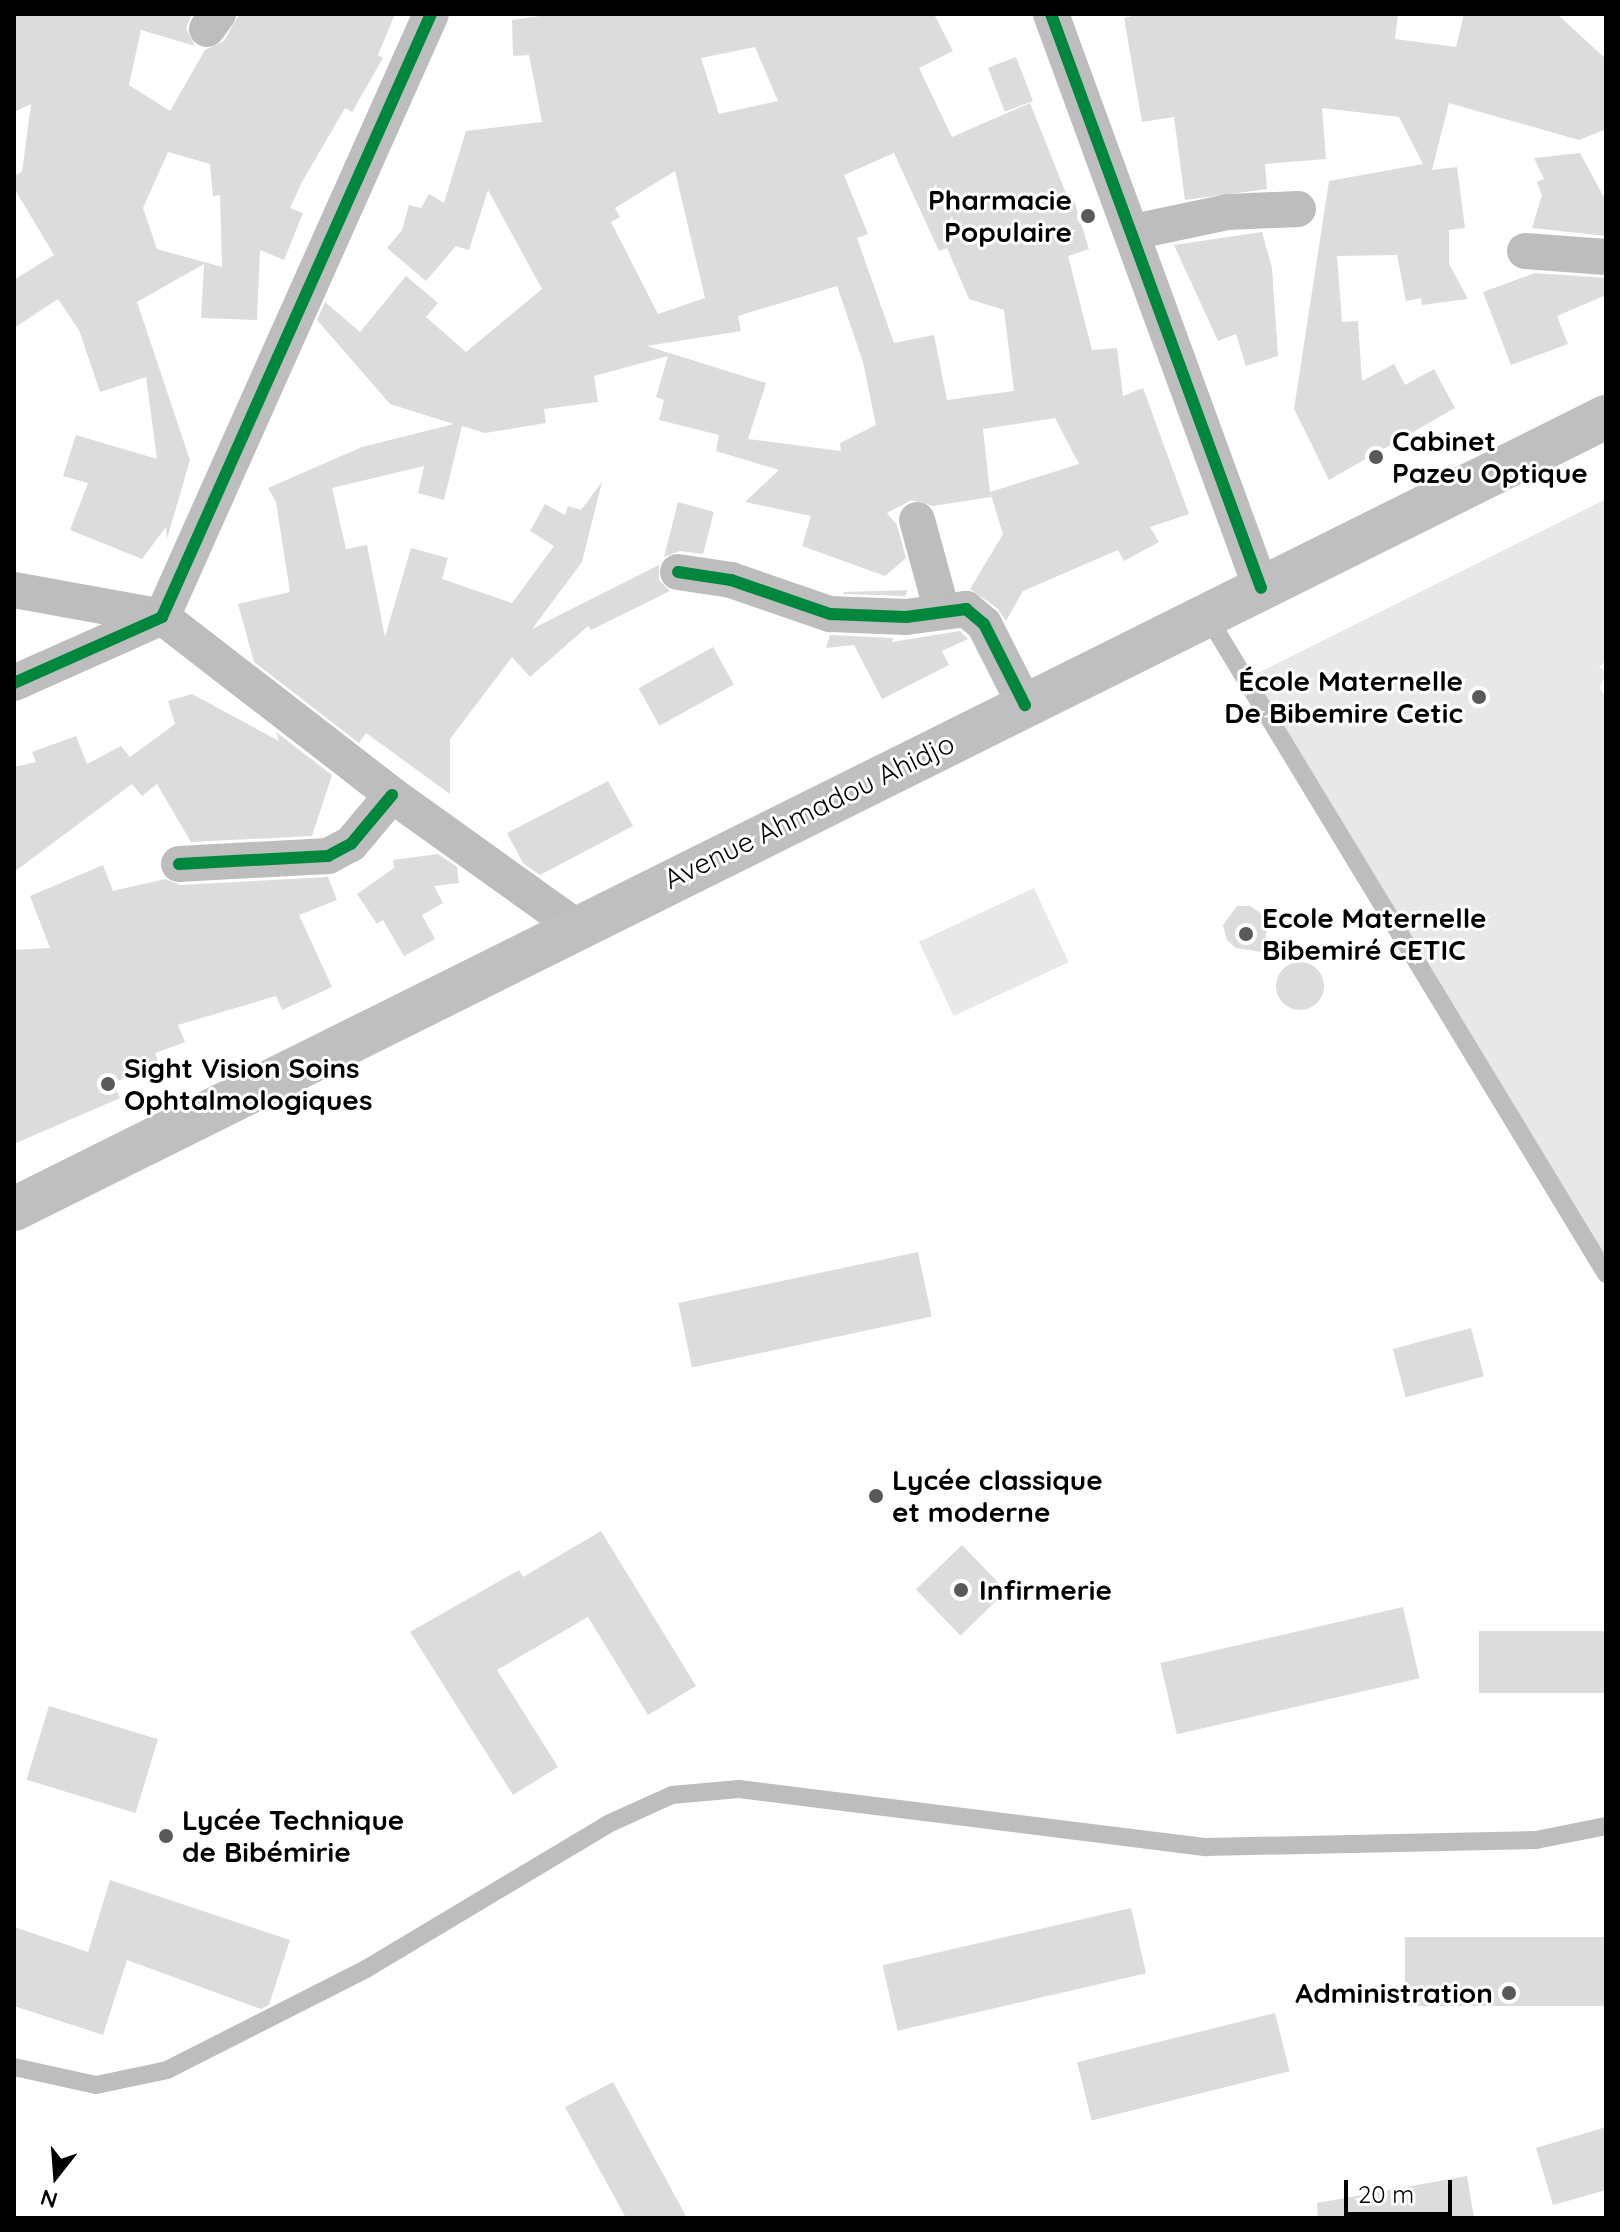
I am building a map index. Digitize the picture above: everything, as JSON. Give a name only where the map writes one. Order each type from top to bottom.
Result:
[{"type":"main road","name":"Avenue Ahmadou Ahidjo","points":[[14,1209],[575,926],[1606,417]]},
{"type":"street","points":[[14,683],[162,617],[431,14]]},
{"type":"street","points":[[1051,14],[1261,588]]},
{"type":"street","points":[[1133,232],[1228,212],[1298,209]]},
{"type":"street","points":[[1525,251],[1606,257]]},
{"type":"street","points":[[917,520],[941,608]]},
{"type":"street","points":[[678,572],[731,580],[830,614],[906,617],[941,608],[966,609],[984,624],[1025,705]]},
{"type":"street","points":[[14,590],[162,617],[392,795],[575,926]]},
{"type":"street","points":[[179,864],[328,856],[351,844],[392,795]]},
{"type":"lane","points":[[1206,614],[1606,1274]]},
{"type":"lane","points":[[14,2067],[96,2085],[167,2070],[366,1969],[608,1824],[672,1795],[755,1791],[1206,1847],[1536,1840],[1606,1826]]},
{"type":"shaded area","points":[[1606,499],[1606,660],[1599,667],[1606,672],[1600,688],[1606,699],[1606,1280],[1240,682]]},
{"type":"shaded area","points":[[1034,888],[1069,962],[954,1016],[919,942]]},
{"type":"building","points":[[14,14],[192,14],[186,28],[195,46],[141,30],[129,85],[170,111],[205,50],[224,41],[239,14],[395,14],[378,55],[383,58],[352,112],[345,108],[290,208],[303,213],[284,260],[260,250],[257,320],[201,318],[204,264],[137,302],[190,460],[167,539],[166,527],[142,559],[70,530],[88,483],[63,476],[76,435],[157,459],[146,377],[100,392],[79,330],[58,299],[14,328],[14,280],[54,255],[14,188],[14,176],[22,172],[31,104],[14,112]],"holes":[[[168,152],[210,164],[213,196],[220,195],[222,267],[157,249],[143,208]]]},
{"type":"building","points":[[554,14],[934,14],[953,51],[919,68],[952,137],[1030,103],[1069,201],[1074,200],[1089,249],[1068,256],[1092,350],[1117,348],[1123,396],[1143,388],[1189,514],[1150,527],[1159,542],[1124,561],[1118,550],[1023,591],[1006,621],[997,608],[970,589],[1003,534],[990,492],[991,497],[933,506],[912,500],[887,513],[897,525],[906,558],[885,576],[802,546],[811,516],[745,502],[779,470],[716,451],[719,435],[659,420],[664,400],[656,397],[668,356],[594,376],[598,402],[544,409],[546,423],[485,433],[462,426],[444,500],[418,493],[424,466],[332,488],[346,549],[367,545],[385,637],[411,548],[448,558],[442,579],[512,603],[554,546],[530,531],[545,504],[565,515],[568,506],[581,510],[602,482],[582,562],[532,629],[659,565],[659,580],[670,591],[591,630],[588,626],[530,677],[512,657],[450,739],[450,794],[366,733],[359,743],[254,662],[238,604],[290,592],[276,502],[268,488],[362,447],[454,424],[390,404],[317,320],[325,302],[360,332],[406,276],[438,303],[426,317],[466,352],[542,289],[488,190],[469,250],[456,246],[426,281],[387,248],[402,230],[409,205],[421,208],[429,194],[444,203],[466,131],[542,122],[529,55],[513,56],[512,20]],"holes":[[[755,47],[778,101],[719,114],[701,58]],[[894,153],[939,251],[947,248],[969,299],[1004,310],[1014,391],[947,400],[934,335],[894,343],[857,238],[868,234],[844,175]],[[675,171],[705,298],[658,314],[611,222],[620,217],[615,208]],[[837,286],[863,362],[876,425],[840,443],[841,451],[748,439],[766,383],[647,346],[741,331],[738,316]],[[1055,418],[1079,464],[990,492],[983,429]]]},
{"type":"building","points":[[1141,14],[1398,14],[1395,39],[1456,47],[1464,14],[1557,14],[1606,59],[1606,129],[1579,140],[1449,103],[1432,170],[1457,167],[1465,228],[1449,230],[1449,264],[1468,299],[1422,305],[1421,298],[1406,301],[1397,255],[1337,256],[1342,322],[1358,321],[1362,381],[1394,364],[1405,385],[1434,369],[1455,408],[1329,480],[1294,409],[1329,181],[1423,164],[1399,117],[1322,108],[1326,159],[1265,164],[1267,189],[1185,200],[1174,117],[1142,122],[1124,18]]},
{"type":"building","points":[[1016,57],[1033,101],[1005,112],[988,68]]},
{"type":"building","points":[[1580,153],[1606,201],[1606,236],[1532,228],[1542,195],[1537,182],[1544,179],[1534,158]]},
{"type":"building","points":[[1262,232],[1272,268],[1278,356],[1246,366],[1236,334],[1218,341],[1174,245]]},
{"type":"building","points":[[1535,273],[1606,278],[1606,295],[1557,316],[1568,344],[1511,365],[1483,292]]},
{"type":"building","points":[[678,502],[714,512],[703,554],[680,551],[664,557]]},
{"type":"building","points":[[908,590],[905,596],[843,594],[844,592]]},
{"type":"building","points":[[960,631],[968,639],[942,651],[949,665],[882,699],[854,645],[826,648],[830,635],[893,638],[892,642]]},
{"type":"building","points":[[713,647],[734,685],[660,726],[639,688]]},
{"type":"building","points":[[192,694],[279,741],[276,732],[332,775],[312,836],[191,842],[157,784],[142,796],[132,784],[14,872],[14,767],[36,762],[32,752],[76,736],[87,764],[121,746],[130,757],[175,724],[168,701]]},
{"type":"building","points":[[608,781],[633,826],[540,875],[523,863],[507,833]]},
{"type":"building","points":[[438,854],[457,867],[459,883],[434,886],[443,903],[422,915],[435,939],[404,956],[383,920],[377,924],[357,894],[394,868],[393,860]]},
{"type":"building","points":[[103,865],[113,891],[165,879],[180,885],[328,877],[337,900],[299,915],[332,987],[282,1010],[276,996],[178,1025],[185,1042],[155,1053],[159,1064],[113,1083],[120,1098],[14,1144],[14,950],[50,948],[30,896]]},
{"type":"building","name":"Ecole Maternelle Bibemiré CETIC","points":[[1237,906],[1250,906],[1265,916],[1268,927],[1261,952],[1236,948],[1227,940],[1223,925]]},
{"type":"building","points":[[1300,962],[1317,969],[1324,986],[1317,1003],[1300,1010],[1283,1003],[1276,986],[1283,969]]},
{"type":"building","points":[[918,1252],[932,1317],[692,1367],[678,1303]]},
{"type":"building","points":[[1471,1328],[1484,1376],[1406,1397],[1393,1349]]},
{"type":"building","points":[[601,1531],[696,1686],[648,1715],[588,1617],[497,1670],[558,1767],[513,1795],[410,1632],[519,1570],[523,1577]]},
{"type":"building","name":"Infirmerie","points":[[962,1545],[1006,1591],[960,1635],[916,1589]]},
{"type":"building","points":[[1403,1607],[1419,1678],[1177,1734],[1160,1663]]},
{"type":"building","points":[[1479,1631],[1606,1631],[1606,1693],[1479,1693]]},
{"type":"building","points":[[49,1706],[158,1739],[136,1813],[26,1780]]},
{"type":"building","points":[[110,1880],[290,1940],[269,2005],[261,2009],[127,1960],[103,2035],[14,2006],[14,1927],[88,1952]]},
{"type":"building","points":[[1131,1908],[1146,1973],[898,2031],[883,1965]]},
{"type":"building","name":"Administration","points":[[1405,1937],[1606,1937],[1606,2006],[1405,2006]]},
{"type":"building","points":[[1275,2013],[1290,2071],[1092,2121],[1077,2062]]},
{"type":"building","points":[[613,2082],[687,2218],[626,2218],[565,2107]]},
{"type":"building","points":[[1606,2127],[1606,2190],[1553,2205],[1536,2148]]},
{"type":"building","points":[[1467,2176],[1474,2218],[1318,2218],[1317,2203]]},
{"type":"cycle path","points":[[14,683],[162,617],[431,14]]},
{"type":"cycle path","points":[[1051,14],[1261,588]]},
{"type":"cycle path","points":[[678,572],[731,580],[830,614],[906,617],[966,609],[984,624],[1025,705]]},
{"type":"cycle path","points":[[179,864],[328,856],[351,844],[392,795]]},
{"type":"place","name":"Pharmacie Populaire","points":[[1088,216]]},
{"type":"place","name":"Cabinet Pazeu Optique","points":[[1376,457]]},
{"type":"place","name":"École Maternelle De Bibemire Cetic","points":[[1479,697]]},
{"type":"place","name":"Ecole Maternelle Bibemiré CETIC","points":[[1246,934]]},
{"type":"place","name":"Sight Vision Soins Ophtalmologiques","points":[[108,1084]]},
{"type":"place","name":"Lycée classique et moderne","points":[[876,1496]]},
{"type":"place","name":"Infirmerie","points":[[961,1590]]},
{"type":"place","name":"Lycée Technique de Bibémirie","points":[[166,1836]]},
{"type":"place","name":"Administration","points":[[1509,1993]]}]
